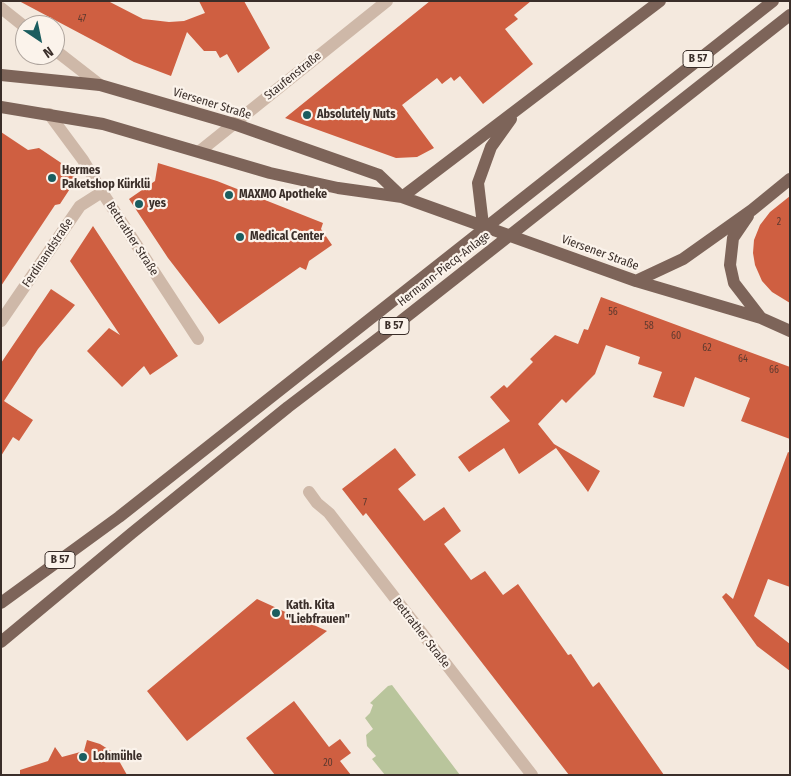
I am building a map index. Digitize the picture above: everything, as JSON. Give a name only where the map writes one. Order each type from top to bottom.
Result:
[{"type":"main road","points":[[402,197],[660,1]]},
{"type":"main road","name":"Hermann-Piecq-Anlage","points":[[1,603],[119,517],[773,1]]},
{"type":"main road","name":"Hermann-Piecq-Anlage","points":[[1,642],[288,407],[401,321],[790,15]]},
{"type":"main road","name":"Viersener Straße","points":[[1,76],[100,84],[234,124],[379,175],[402,197]]},
{"type":"main road","name":"Viersener Straße","points":[[1,107],[103,124],[270,173],[338,188],[402,197],[636,281],[761,318],[790,331]]},
{"type":"main road","points":[[483,225],[478,183],[490,147],[520,107]]},
{"type":"main road","points":[[636,281],[683,259],[752,210],[790,179]]},
{"type":"main road","points":[[752,210],[733,238],[730,266],[734,283],[761,318]]},
{"type":"street","name":"Staufenstraße","points":[[200,152],[387,1]]},
{"type":"street","points":[[1,8],[15,19]]},
{"type":"street","points":[[65,58],[100,84]]},
{"type":"street","name":"Bettrather Straße","points":[[49,114],[83,160],[198,339]]},
{"type":"street","name":"Ferdinandstraße","points":[[1,321],[80,206],[102,192]]},
{"type":"street","name":"Bettrather Straße","points":[[309,492],[329,513],[532,775]]},
{"type":"green space","points":[[392,685],[460,775],[385,775],[372,759],[376,756],[367,746],[366,735],[373,729],[365,718],[370,713],[373,705],[370,703],[388,686]]},
{"type":"building","points":[[19,1],[108,1],[143,19],[169,22],[184,21],[205,13],[199,1],[244,1],[270,48],[238,73],[227,54],[220,58],[216,51],[204,51],[187,32],[171,76],[134,62],[65,25],[65,15],[45,15]]},
{"type":"building","points":[[430,1],[531,1],[514,15],[518,19],[505,29],[533,64],[483,104],[460,76],[454,81],[451,77],[442,84],[437,78],[402,105],[434,148],[417,157],[396,158],[285,118]]},
{"type":"building","points":[[1,132],[28,150],[39,148],[79,175],[60,204],[55,205],[1,286]]},
{"type":"building","name":"Medical Center","points":[[158,163],[217,181],[323,223],[321,229],[332,245],[309,261],[306,270],[300,267],[219,324],[168,258],[129,199],[155,181]]},
{"type":"building","points":[[790,196],[790,303],[772,292],[762,281],[755,265],[753,253],[754,240],[760,225],[770,212]]},
{"type":"building","points":[[93,226],[178,356],[150,375],[144,366],[122,387],[87,351],[109,328],[120,335],[70,261]]},
{"type":"building","points":[[51,289],[75,305],[38,349],[4,401],[33,420],[19,441],[13,437],[1,456],[1,363]]},
{"type":"building","points":[[601,297],[790,367],[790,439],[741,421],[750,398],[695,377],[684,407],[653,397],[662,372],[638,364],[640,357],[606,345],[595,374],[566,403],[562,399],[538,424],[554,444],[600,471],[588,492],[556,448],[519,474],[504,448],[469,472],[458,457],[510,421],[490,397],[504,385],[507,388],[533,362],[530,359],[555,335],[578,344],[584,329],[588,330]]},
{"type":"building","points":[[395,448],[416,475],[398,489],[424,521],[444,507],[461,531],[444,544],[471,580],[485,571],[503,595],[518,584],[568,655],[571,654],[593,687],[599,682],[664,775],[569,775],[366,513],[363,516],[342,489]]},
{"type":"building","points":[[788,452],[790,453],[790,587],[768,579],[754,616],[790,644],[790,671],[757,646],[722,597],[726,593],[733,599]]},
{"type":"building","points":[[257,599],[327,631],[187,741],[147,691]]},
{"type":"building","points":[[294,701],[329,747],[340,739],[351,753],[340,761],[351,775],[275,775],[246,738]]},
{"type":"building","name":"Lohmühle","points":[[87,740],[100,744],[111,751],[127,775],[20,775],[20,770],[48,761],[55,747],[62,757],[84,751]]},
{"type":"place","name":"Absolutely Nuts","points":[[307,115]]},
{"type":"place","name":"Hermes Paketshop Kürklü","points":[[52,178]]},
{"type":"place","name":"MAXMO Apotheke","points":[[229,195]]},
{"type":"place","name":"yes","points":[[139,204]]},
{"type":"place","name":"Medical Center","points":[[240,237]]},
{"type":"place","name":"Kath. Kita \"Liebfrauen\"","points":[[276,613]]},
{"type":"place","name":"Lohmühle","points":[[83,757]]}]
